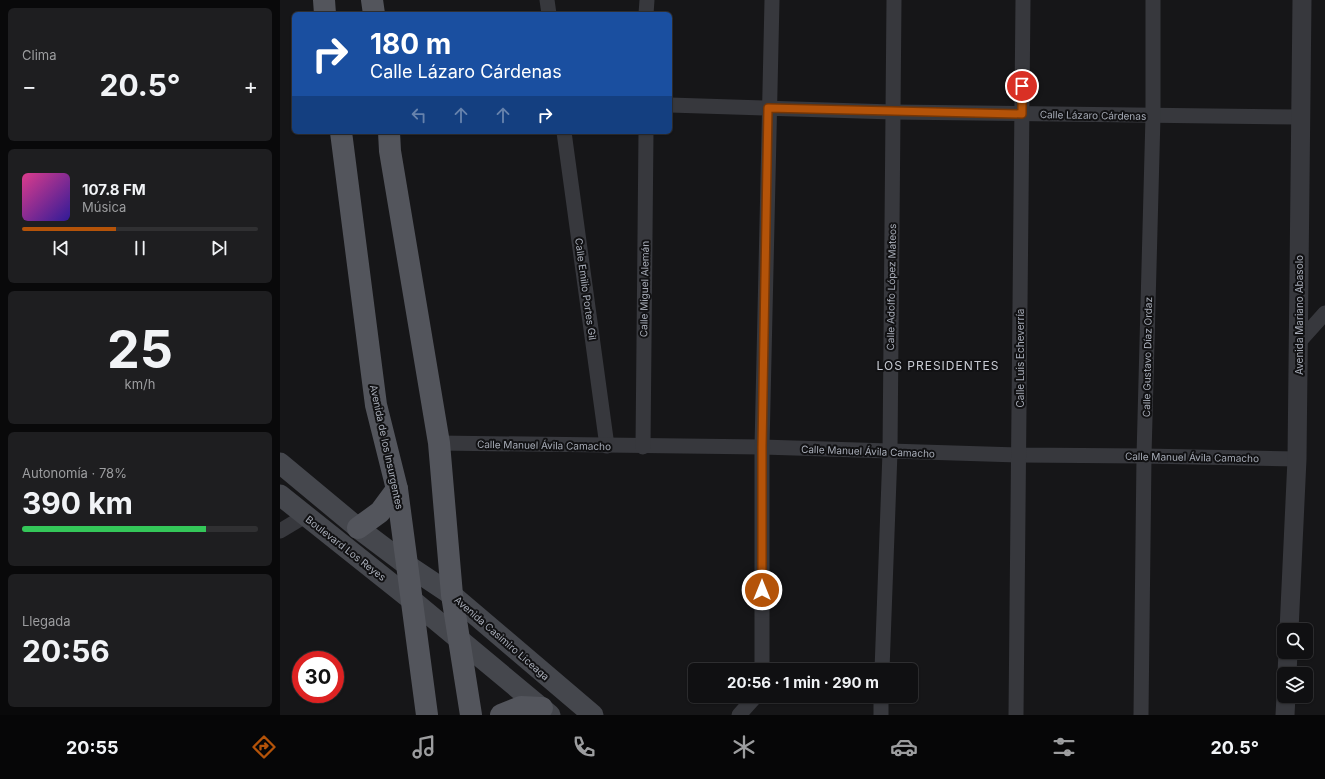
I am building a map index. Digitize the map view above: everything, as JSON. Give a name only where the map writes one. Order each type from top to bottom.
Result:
[{"type":"main road","points":[[324,0],[325,12]]},
{"type":"main road","points":[[372,0],[374,12]]},
{"type":"main road","name":"Avenida de los Insurgentes","points":[[341,134],[376,405],[397,489],[427,715]]},
{"type":"main road","points":[[389,134],[390,151],[440,443],[452,595],[471,715]]},
{"type":"main road","points":[[280,463],[358,528],[407,565]]},
{"type":"main road","points":[[358,528],[380,512],[397,489]]},
{"type":"main road","name":"Boulevard Los Reyes","points":[[280,494],[305,516],[413,601]]},
{"type":"main road","name":"Avenida Casimiro Liceaga","points":[[407,565],[452,595],[593,715]]},
{"type":"main road","points":[[413,601],[546,712]]},
{"type":"main road","points":[[501,715],[521,707],[546,712]]},
{"type":"street","points":[[547,0],[548,12]]},
{"type":"street","points":[[646,0],[646,12]]},
{"type":"street","points":[[762,663],[762,447],[768,108],[772,0]]},
{"type":"street","name":"Calle Adolfo López Mateos","points":[[882,663],[890,452],[894,0]]},
{"type":"street","name":"Calle Luis Echeverría","points":[[1016,715],[1020,455],[1023,0]]},
{"type":"street","name":"Calle Gustavo Díaz Ordaz","points":[[1141,715],[1144,456],[1152,116],[1153,0]]},
{"type":"street","name":"Avenida Mariano Abasolo","points":[[1289,623],[1297,459],[1299,342],[1299,117],[1302,0]]},
{"type":"street","name":"Calle Lázaro Cárdenas","points":[[672,105],[893,112],[1299,117]]},
{"type":"street","name":"Calle Emilio Portes Gil","points":[[564,134],[607,446]]},
{"type":"street","name":"Calle Miguel Alemán","points":[[643,446],[646,134]]},
{"type":"street","points":[[1299,342],[1325,313]]},
{"type":"street","name":"Calle Manuel Ávila Camacho","points":[[440,443],[762,447],[1020,455],[1297,459]]},
{"type":"street","points":[[280,531],[305,516]]},
{"type":"street","points":[[739,715],[750,703]]},
{"type":"street","points":[[881,703],[881,715]]},
{"type":"street","points":[[1285,715],[1286,703]]},
{"type":"district","name":"LOS PRESIDENTES","points":[[938,366]]},
{"type":"route","points":[[762,590],[762,447],[768,108],[1022,114],[1022,86]]}]
